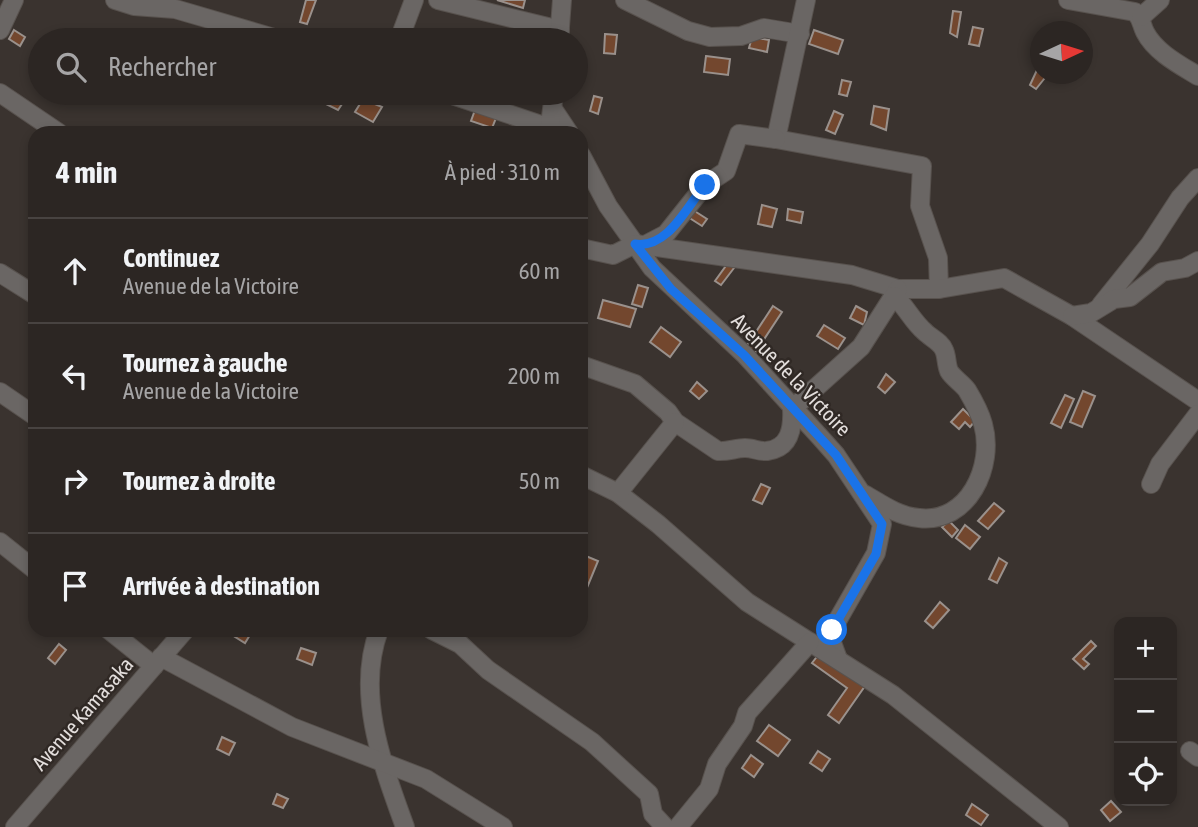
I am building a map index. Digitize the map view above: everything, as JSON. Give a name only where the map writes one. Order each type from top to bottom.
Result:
[{"type":"street","points":[[0,30],[13,0]]},
{"type":"street","points":[[116,0],[134,6],[175,9],[240,28]]},
{"type":"street","points":[[404,28],[414,0]]},
{"type":"street","points":[[438,0],[561,21],[577,0]]},
{"type":"street","points":[[625,0],[688,31],[710,37],[741,36],[764,28],[800,34]]},
{"type":"street","points":[[776,139],[806,0]]},
{"type":"street","points":[[1068,0],[1123,9],[1141,18],[1145,33],[1168,58],[1198,76]]},
{"type":"street","points":[[1141,18],[1160,0]]},
{"type":"street","points":[[0,93],[49,126]]},
{"type":"street","points":[[479,105],[535,126]]},
{"type":"street","points":[[550,126],[552,105]]},
{"type":"street","points":[[555,105],[566,126]]},
{"type":"street","points":[[588,250],[613,255],[666,234],[705,185],[726,171],[739,134],[922,166],[920,206],[938,258],[939,289]]},
{"type":"street","name":"Avenue de la Victoire","points":[[588,168],[608,205],[671,289],[728,339],[836,455],[882,524],[883,531],[876,554],[832,630],[831,640],[838,659]]},
{"type":"street","points":[[1072,316],[1091,313],[1101,305],[1150,244],[1180,198],[1198,178]]},
{"type":"street","points":[[640,245],[852,275],[896,292],[939,289],[1004,278],[1072,316],[1198,401]]},
{"type":"street","points":[[1101,305],[1114,299],[1130,297],[1149,279],[1162,272],[1185,268],[1198,261]]},
{"type":"street","points":[[0,273],[28,291]]},
{"type":"street","points":[[588,367],[635,384],[668,412],[675,422],[718,451],[739,448],[768,451],[786,442],[793,426],[792,409],[861,347],[896,292]]},
{"type":"street","points":[[862,493],[898,514],[922,519],[942,516],[960,508],[982,472],[986,438],[977,409],[966,390],[950,372],[944,350],[918,325],[896,292]]},
{"type":"street","points":[[0,392],[28,411]]},
{"type":"street","points":[[1151,484],[1160,464],[1198,414]]},
{"type":"street","points":[[618,493],[675,422]]},
{"type":"street","points":[[588,478],[618,493],[659,524],[747,602],[838,659],[923,718],[1050,824]]},
{"type":"street","points":[[0,542],[28,564]]},
{"type":"street","points":[[120,637],[158,662],[292,727],[426,779],[503,827]]},
{"type":"street","name":"Avenue Kamasaka","points":[[15,827],[179,637]]},
{"type":"street","points":[[378,637],[369,679],[382,762],[405,827]]},
{"type":"street","points":[[446,637],[460,644],[488,670],[592,742],[649,794],[653,814],[665,827]]},
{"type":"street","points":[[678,827],[709,789],[717,764],[743,726],[747,713],[810,642]]},
{"type":"building","points":[[306,0],[316,0],[307,24],[300,22]]},
{"type":"building","points":[[497,0],[525,0],[523,8]]},
{"type":"building","points":[[953,11],[961,12],[957,37],[950,33]]},
{"type":"building","points":[[973,27],[983,29],[979,46],[969,44]]},
{"type":"building","points":[[14,30],[25,37],[20,46],[9,39]]},
{"type":"building","points":[[814,30],[843,40],[838,54],[809,44]]},
{"type":"building","points":[[605,34],[617,35],[615,54],[604,53]]},
{"type":"building","points":[[752,37],[769,40],[767,52],[749,48]]},
{"type":"building","points":[[706,56],[730,59],[728,75],[704,72]]},
{"type":"building","points":[[842,80],[851,82],[847,96],[839,94]]},
{"type":"building","points":[[594,96],[602,98],[598,114],[590,111]]},
{"type":"building","points":[[328,105],[341,105],[338,110]]},
{"type":"building","points":[[359,105],[382,107],[373,122],[355,112]]},
{"type":"building","points":[[874,106],[889,109],[886,130],[871,124]]},
{"type":"building","points":[[475,110],[496,118],[493,126],[471,121]]},
{"type":"building","points":[[834,111],[843,115],[835,134],[826,130]]},
{"type":"building","points":[[762,205],[777,209],[772,227],[758,224]]},
{"type":"building","points":[[788,209],[803,212],[801,223],[787,220]]},
{"type":"building","points":[[693,210],[707,219],[702,226],[688,217]]},
{"type":"building","points":[[728,263],[734,268],[721,285],[715,281]]},
{"type":"building","points":[[638,285],[648,288],[642,307],[632,304]]},
{"type":"building","points":[[603,300],[636,309],[630,327],[598,318]]},
{"type":"building","points":[[773,306],[782,312],[755,353],[746,347]]},
{"type":"building","points":[[856,306],[867,312],[864,325],[850,318]]},
{"type":"building","points":[[824,325],[845,338],[838,349],[817,336]]},
{"type":"building","points":[[661,327],[681,342],[670,357],[650,342]]},
{"type":"building","points":[[886,374],[895,382],[885,393],[878,387]]},
{"type":"building","points":[[697,382],[707,391],[699,399],[690,391]]},
{"type":"building","points":[[1083,391],[1095,396],[1082,427],[1070,422]]},
{"type":"building","points":[[1065,395],[1074,399],[1061,428],[1051,423]]},
{"type":"building","points":[[963,409],[975,421],[970,427],[965,422],[959,429],[951,422]]},
{"type":"building","points":[[761,484],[770,488],[762,504],[753,500]]},
{"type":"building","points":[[994,503],[1004,511],[988,529],[978,521]]},
{"type":"building","points":[[949,521],[958,530],[952,537],[942,527]]},
{"type":"building","points":[[965,525],[980,537],[970,549],[956,538]]},
{"type":"building","points":[[588,557],[598,561],[588,585]]},
{"type":"building","points":[[999,558],[1007,563],[997,583],[989,579]]},
{"type":"building","points":[[940,602],[949,610],[933,628],[925,621]]},
{"type":"building","points":[[235,637],[249,637],[245,643]]},
{"type":"building","points":[[1091,641],[1096,646],[1083,659],[1089,664],[1084,669],[1073,659]]},
{"type":"building","points":[[59,644],[66,650],[55,664],[48,658]]},
{"type":"building","points":[[301,648],[316,653],[312,665],[297,659]]},
{"type":"building","points":[[819,654],[865,686],[839,723],[828,715],[847,688],[812,663]]},
{"type":"building","points":[[769,725],[790,740],[778,756],[757,741]]},
{"type":"building","points":[[222,737],[235,743],[229,755],[217,749]]},
{"type":"building","points":[[818,751],[830,759],[822,771],[810,763]]},
{"type":"building","points":[[751,755],[763,764],[754,777],[742,768]]},
{"type":"building","points":[[277,794],[288,799],[283,808],[273,804]]},
{"type":"building","points":[[1111,801],[1121,812],[1110,821],[1101,810]]},
{"type":"building","points":[[972,804],[988,815],[981,825],[966,815]]},
{"type":"route","points":[[705,185],[681,219],[666,234],[645,245],[635,244],[671,289],[744,355],[836,455],[882,524],[882,537],[876,554],[832,630]]}]
